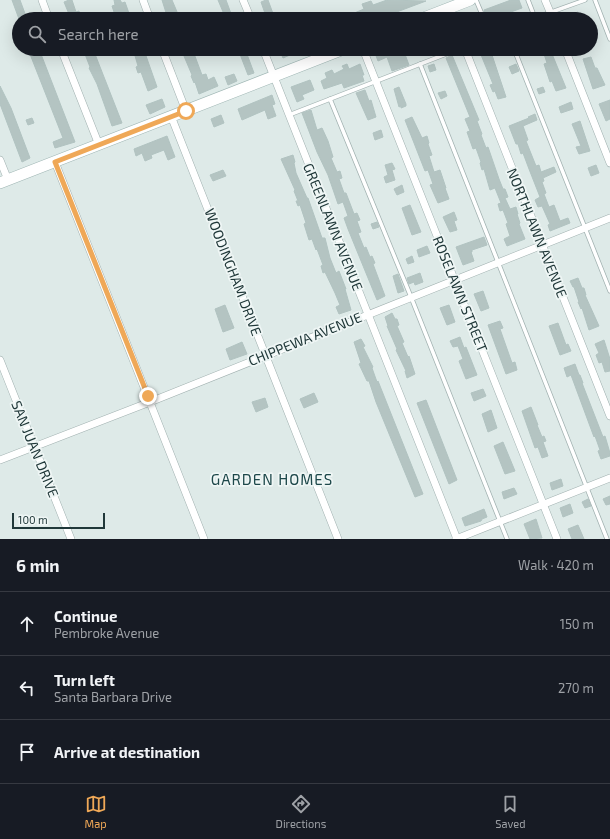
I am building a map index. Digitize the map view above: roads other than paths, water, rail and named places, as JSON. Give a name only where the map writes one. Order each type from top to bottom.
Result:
[{"type":"street","points":[[42,0],[46,12]]},
{"type":"street","points":[[143,0],[147,12]]},
{"type":"street","points":[[244,0],[248,12]]},
{"type":"street","points":[[438,12],[470,0]]},
{"type":"street","points":[[545,0],[550,12]]},
{"type":"street","points":[[448,8],[450,12]]},
{"type":"street","points":[[64,56],[99,145]]},
{"type":"street","points":[[165,56],[186,111]]},
{"type":"street","name":"GREENLAWN AVENUE","points":[[266,56],[456,539]]},
{"type":"street","points":[[0,160],[4,182],[326,56]]},
{"type":"street","name":"ROSELAWN STREET","points":[[366,56],[557,539]]},
{"type":"street","name":"NORTHLAWN AVENUE","points":[[468,56],[610,416]]},
{"type":"street","points":[[568,56],[610,163]]},
{"type":"street","name":"WOODINGHAM DRIVE","points":[[172,116],[338,539]]},
{"type":"street","points":[[55,162],[204,539]]},
{"type":"street","name":"CHIPPEWA AVENUE","points":[[0,460],[266,356],[367,314],[610,218]]},
{"type":"street","name":"SAN JUAN DRIVE","points":[[0,360],[71,539]]},
{"type":"street","points":[[456,539],[610,478]]},
{"type":"lane","points":[[476,0],[481,12]]},
{"type":"lane","points":[[528,0],[532,12]]},
{"type":"lane","points":[[560,12],[585,0]]},
{"type":"lane","points":[[595,0],[610,39]]},
{"type":"lane","points":[[289,115],[441,56]]},
{"type":"lane","points":[[517,56],[610,291]]},
{"type":"lane","points":[[420,64],[607,539]]},
{"type":"lane","points":[[330,99],[411,297],[507,539]]},
{"type":"district","name":"GARDEN HOMES","points":[[272,480]]}]
